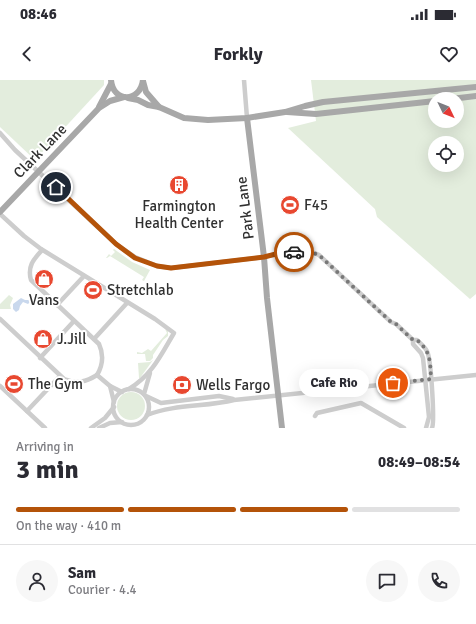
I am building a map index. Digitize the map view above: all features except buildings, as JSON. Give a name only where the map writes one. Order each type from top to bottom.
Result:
[{"type":"main road","points":[[143,80],[146,92],[159,107]]},
{"type":"main road","points":[[126,98],[138,92],[143,80]]},
{"type":"main road","points":[[111,82],[116,92],[126,98],[138,100],[148,105],[159,107],[188,119],[208,120],[247,118],[285,112],[331,101],[476,88]]},
{"type":"main road","name":"Clark Lane","points":[[99,108],[111,82]]},
{"type":"main road","points":[[464,97],[476,96]]},
{"type":"main road","name":"Clark Lane","points":[[0,213],[99,108],[110,101],[126,98]]},
{"type":"main road","points":[[285,112],[316,114],[428,102]]},
{"type":"main road","name":"Park Lane","points":[[247,118],[264,257],[267,298],[282,428]]},
{"type":"street","name":"Park Lane","points":[[244,80],[247,118]]},
{"type":"street","points":[[0,133],[15,150],[116,244],[135,258],[157,266],[171,268],[301,251],[316,254],[391,322],[396,324],[413,340],[417,340],[428,351],[434,418],[432,428]]},
{"type":"street","points":[[0,213],[24,236],[42,250],[155,319],[174,333],[150,372],[143,380],[122,392],[116,398],[114,405],[104,418],[91,428]]},
{"type":"street","points":[[0,319],[64,379],[72,382],[82,382],[97,375],[103,357],[99,344],[35,284],[30,276],[31,263],[42,250]]},
{"type":"street","points":[[58,305],[84,276]]},
{"type":"street","points":[[94,339],[127,303]]},
{"type":"street","points":[[40,358],[74,321]]},
{"type":"street","points":[[413,340],[413,344],[423,356],[428,417],[426,428]]},
{"type":"street","points":[[148,414],[149,403],[145,395],[150,372]]},
{"type":"street","points":[[97,375],[110,386],[122,392]]},
{"type":"street","points":[[139,428],[141,422],[148,414],[167,408],[476,375]]},
{"type":"street","points":[[27,411],[60,376]]},
{"type":"street","points":[[0,386],[45,428]]},
{"type":"street","points":[[110,386],[117,418],[125,425]]},
{"type":"street","points":[[129,389],[135,389],[156,402],[162,403],[219,396],[234,400]]},
{"type":"street","points":[[315,416],[317,413],[361,403],[404,428]]},
{"type":"street","points":[[99,428],[110,424],[125,425],[141,422]]},
{"type":"green space","points":[[0,80],[104,80],[104,85],[35,160],[0,127]]},
{"type":"green space","points":[[311,80],[476,80],[476,294],[470,299],[377,217],[375,209],[288,128],[316,121]]},
{"type":"green space","points":[[114,249],[132,262],[150,270],[144,281],[142,280],[144,277],[110,256],[106,258],[109,254],[111,256],[115,252],[113,250]]},
{"type":"green space","points":[[9,295],[13,298],[10,305],[11,309],[0,309],[0,304]]},
{"type":"green space","points":[[165,329],[168,331],[168,336],[163,340],[150,361],[146,361],[145,354],[137,354],[137,352],[142,353],[148,349],[151,351],[167,333]]},
{"type":"green space","points":[[153,360],[139,378],[138,363],[150,362]]},
{"type":"green space","points":[[131,392],[141,396],[145,406],[141,416],[131,420],[121,416],[117,406],[121,396]]},
{"type":"water","points":[[21,298],[29,300],[30,302],[28,304],[23,302],[19,310],[16,312],[13,309],[13,304]]},
{"type":"way so far","points":[[294,252],[310,252],[319,255],[391,322],[396,324],[413,340],[417,340],[426,349],[429,359],[431,379],[393,383]]},
{"type":"place","name":"Farmington Health Center","points":[[179,185]]},
{"type":"place","name":"F45","points":[[290,205]]},
{"type":"place","name":"Vans","points":[[44,279]]},
{"type":"place","name":"Stretchlab","points":[[93,290]]},
{"type":"place","name":"J.Jill","points":[[43,339]]},
{"type":"place","name":"Cafe Rio","points":[[393,383]]},
{"type":"place","name":"The Gym","points":[[14,384]]},
{"type":"place","name":"Wells Fargo","points":[[182,385]]},
{"type":"route","points":[[56,187],[116,244],[135,258],[157,266],[171,268],[294,252]]}]
